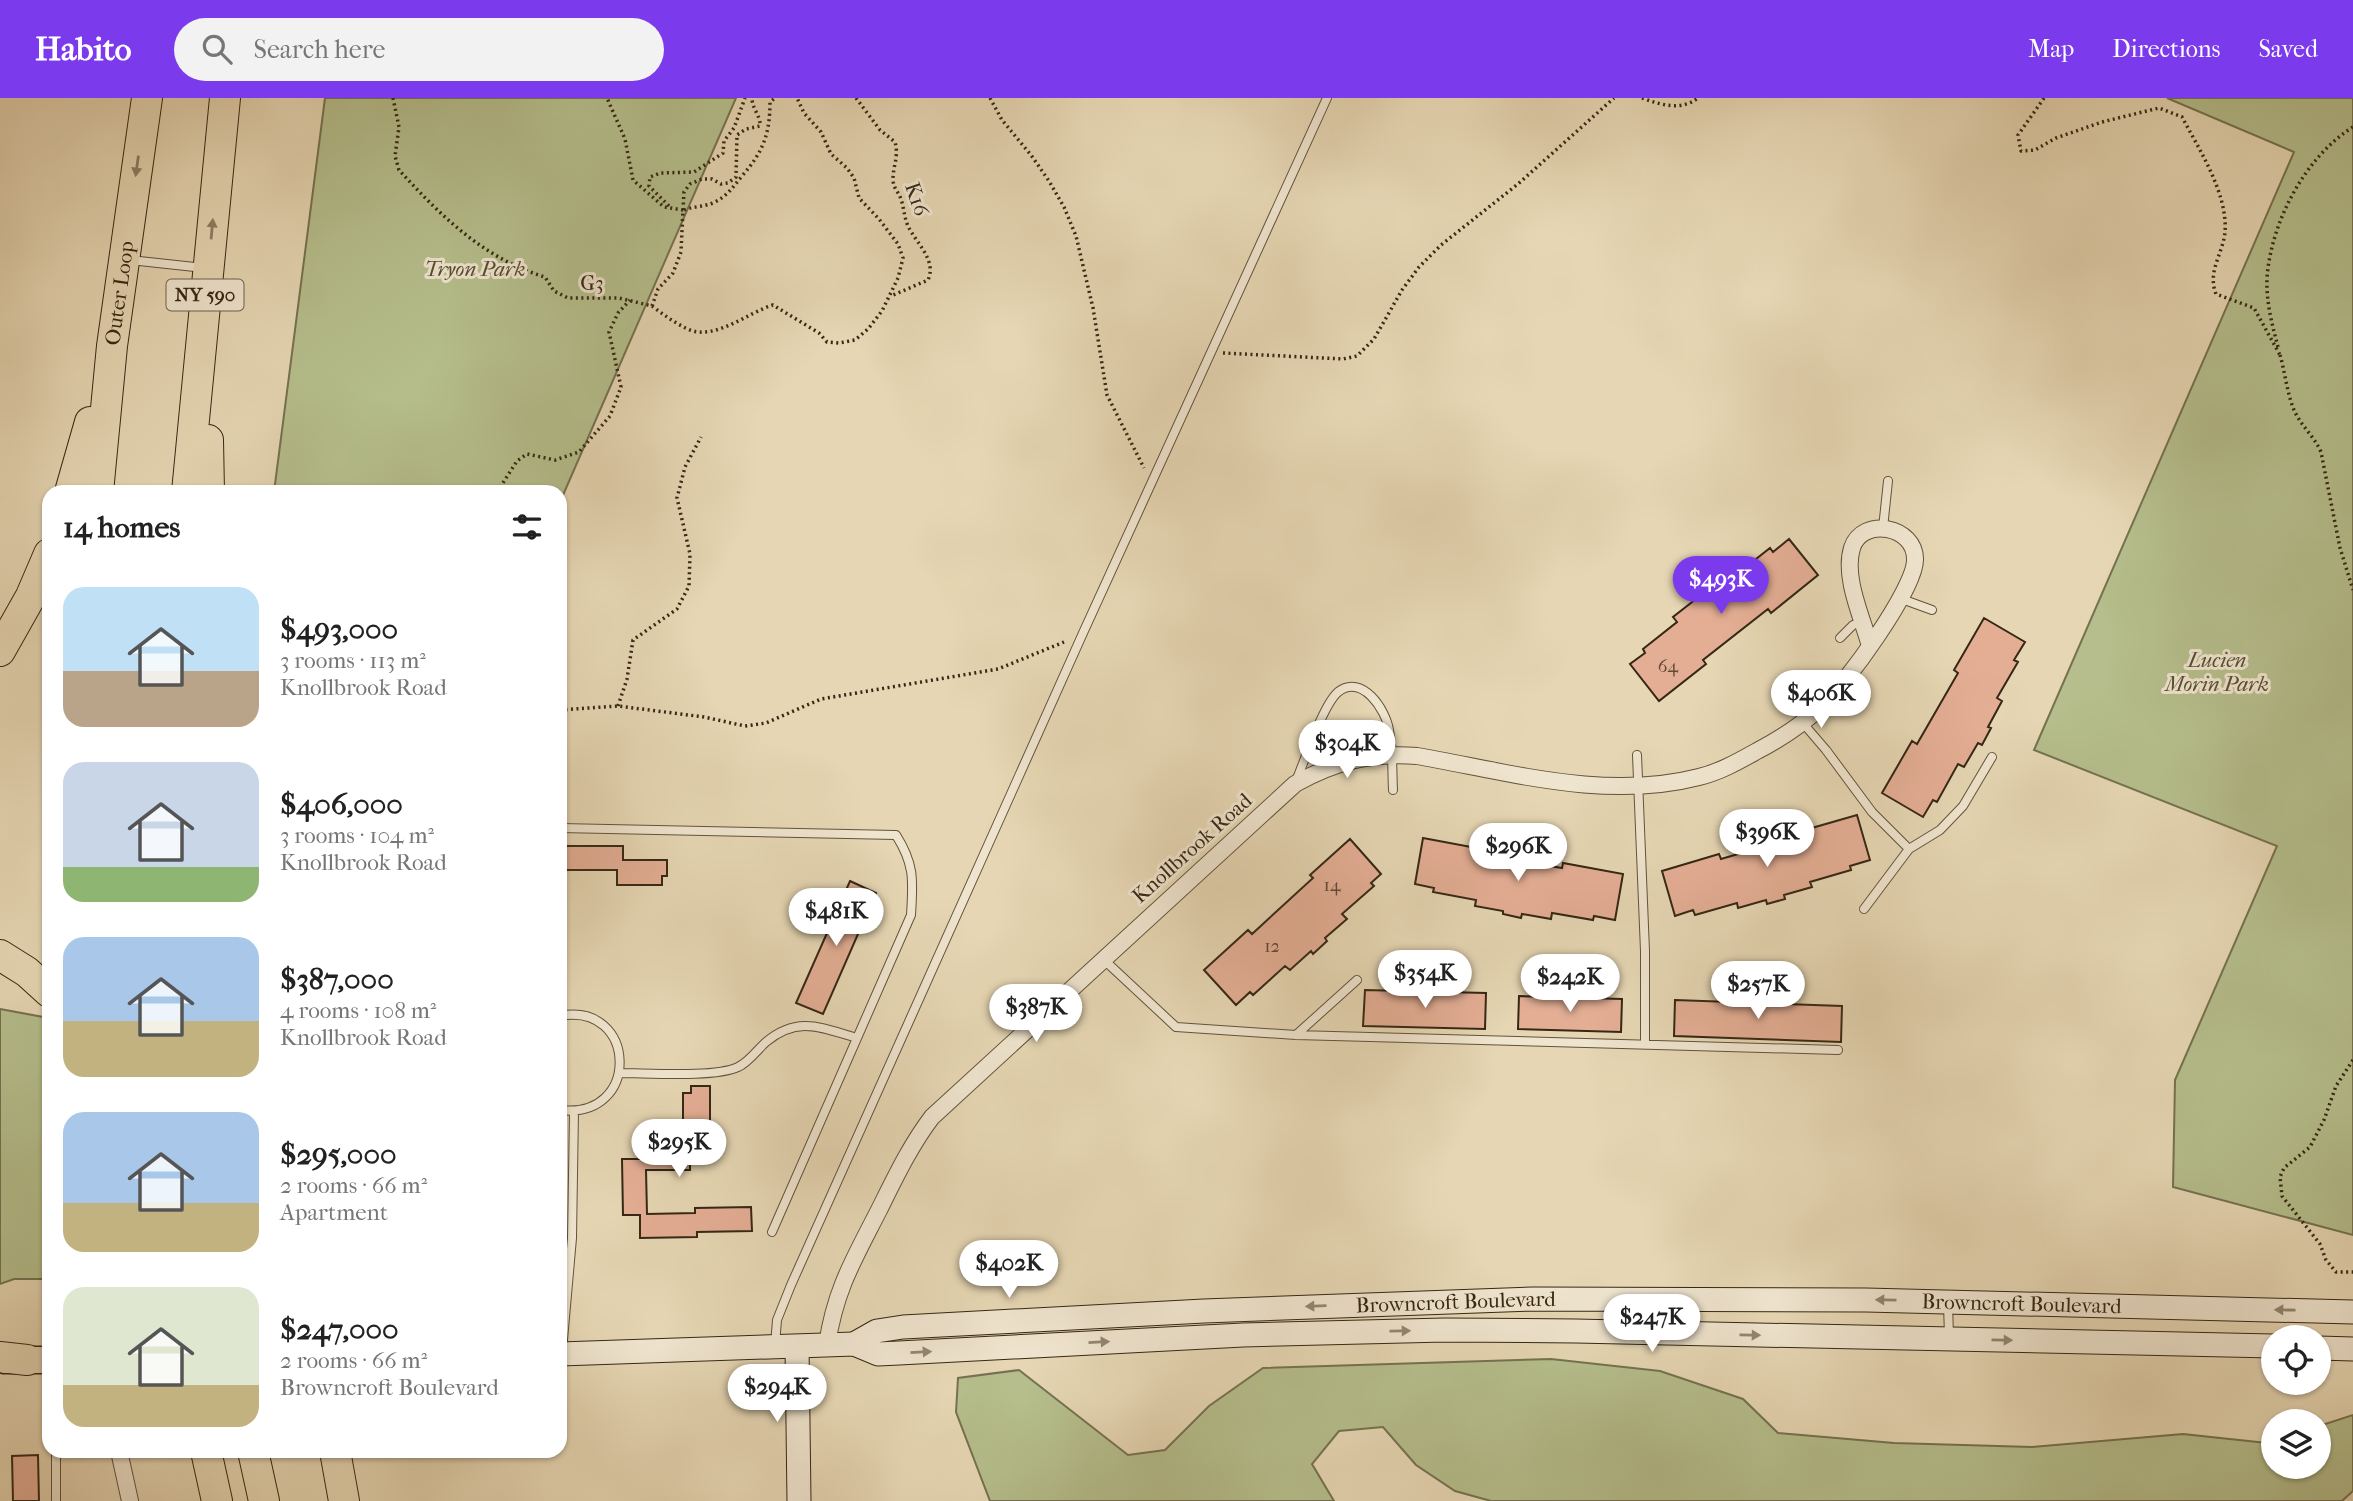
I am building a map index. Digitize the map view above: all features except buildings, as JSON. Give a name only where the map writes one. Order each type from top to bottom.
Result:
[{"type":"highway","name":"Outer Loop","points":[[99,485],[122,269],[147,98]]},
{"type":"highway","name":"NY 590","points":[[188,485],[225,98]]},
{"type":"highway","points":[[72,485],[101,379],[122,269]]},
{"type":"highway","points":[[208,272],[206,344],[209,485]]},
{"type":"highway","points":[[0,651],[42,570]]},
{"type":"highway","points":[[0,955],[27,972],[42,986]]},
{"type":"highway","points":[[208,1458],[217,1501]]},
{"type":"highway","points":[[255,1458],[264,1501]]},
{"type":"highway","points":[[336,1458],[344,1501]]},
{"type":"main road","name":"Browncroft Boulevard","points":[[855,1344],[877,1331],[890,1328],[1204,1311],[1534,1299],[1948,1302],[2353,1312]]},
{"type":"main road","name":"Browncroft Boulevard","points":[[567,1354],[855,1344],[878,1354],[1243,1335],[1458,1330],[2261,1346]]},
{"type":"main road","points":[[786,1347],[799,1501]]},
{"type":"main road","points":[[2331,1348],[2353,1349]]},
{"type":"street","name":"Knollbrook Road","points":[[827,1345],[835,1301],[844,1279],[907,1154],[940,1107],[1295,784],[1336,764],[1391,754],[1417,756],[1572,784],[1638,787],[1701,777],[1732,765],[1769,745],[1832,697],[1870,646],[1899,598],[1913,571],[1916,558],[1905,537],[1894,530],[1883,528]]},
{"type":"street","points":[[1870,646],[1850,580],[1852,550],[1856,540],[1867,532],[1883,528]]},
{"type":"street","points":[[121,1458],[130,1501]]},
{"type":"lane","points":[[786,1347],[777,1320],[791,1285],[1083,633],[1328,98]]},
{"type":"lane","points":[[122,269],[208,272]]},
{"type":"lane","points":[[1883,528],[1888,481]]},
{"type":"lane","points":[[1899,598],[1931,610]]},
{"type":"lane","points":[[1840,638],[1853,625],[1864,622]]},
{"type":"lane","points":[[1295,784],[1329,702],[1339,692],[1358,687],[1367,691],[1385,717],[1389,730],[1393,790]]},
{"type":"lane","points":[[1802,722],[1872,812],[1909,849]]},
{"type":"lane","points":[[1637,755],[1645,951],[1645,1043]]},
{"type":"lane","points":[[1864,909],[1909,849],[1940,830],[1963,806],[1992,757]]},
{"type":"lane","points":[[567,828],[896,835],[904,847],[913,873],[911,915],[772,1232]]},
{"type":"lane","points":[[1102,958],[1176,1027],[1296,1035],[1838,1050]]},
{"type":"lane","points":[[1296,1035],[1357,980]]},
{"type":"lane","points":[[567,1015],[578,1014],[594,1019],[607,1028],[616,1041],[621,1057],[620,1073],[614,1088],[603,1100],[590,1108],[567,1110]]},
{"type":"lane","points":[[620,1073],[709,1073],[739,1067],[769,1040],[794,1026],[820,1027],[857,1038]]},
{"type":"lane","points":[[567,1291],[572,1238],[574,1111]]},
{"type":"lane","points":[[1948,1302],[1949,1339]]},
{"type":"lane","points":[[1030,1320],[1031,1346]]},
{"type":"lane","points":[[55,1458],[56,1501]]},
{"type":"path","name":"G3","points":[[393,98],[399,127],[395,156],[399,170],[462,233],[482,248],[524,271],[545,277],[554,291],[568,298],[630,300],[652,306],[694,332],[713,332],[773,304],[819,333],[827,342],[839,344],[855,340],[868,329],[889,297]]},
{"type":"path","points":[[607,98],[625,139],[633,180],[664,207],[683,210],[718,201],[756,161],[768,127],[770,102],[775,98]]},
{"type":"path","points":[[683,210],[666,206],[649,186],[649,177],[660,173],[694,172],[723,153],[724,141],[734,128],[745,98]]},
{"type":"path","points":[[652,306],[658,289],[673,273],[681,252],[684,192],[690,184],[702,179],[728,183],[736,177],[737,135],[746,129],[760,126],[752,98]]},
{"type":"path","points":[[797,98],[804,113],[821,132],[831,154],[847,167],[854,178],[859,198],[898,244],[903,258],[889,297]]},
{"type":"path","name":"K16","points":[[856,98],[880,130],[895,142],[897,165],[893,176],[894,187],[901,198],[908,226],[927,256],[931,273],[928,280],[889,297]]},
{"type":"path","points":[[990,98],[1002,120],[1031,155],[1064,207],[1076,236],[1093,308],[1107,395],[1152,482]]},
{"type":"path","points":[[1209,358],[1224,353],[1343,359],[1357,356],[1374,339],[1402,290],[1419,267],[1441,245],[1518,184],[1614,98]]},
{"type":"path","points":[[1642,98],[1660,105],[1688,105],[1698,98]]},
{"type":"path","points":[[2044,98],[2018,135],[2021,151],[2035,150],[2056,138],[2102,122],[2159,108],[2182,117],[2222,199],[2225,232],[2211,281],[2216,294],[2253,308],[2280,355]]},
{"type":"path","points":[[2353,127],[2341,134],[2313,164],[2288,204],[2275,237],[2267,278],[2269,313],[2293,409],[2304,428],[2316,440],[2321,452],[2340,548],[2353,590]]},
{"type":"path","points":[[502,485],[517,461],[527,454],[555,460],[579,452],[610,416],[621,387],[609,332],[618,313],[630,300]]},
{"type":"path","points":[[618,706],[627,679],[633,640],[677,609],[689,586],[690,554],[677,498],[685,467],[701,438]]},
{"type":"path","points":[[567,710],[618,706],[704,717],[746,726],[756,725],[821,699],[998,669],[1083,633]]},
{"type":"path","points":[[2353,1060],[2336,1086],[2324,1120],[2309,1147],[2284,1168],[2280,1177],[2282,1196],[2320,1244],[2330,1267],[2336,1272],[2353,1272]]},
{"type":"green space","name":"Tryon Park","points":[[325,98],[736,98],[567,486],[275,485]]},
{"type":"green space","name":"Lucien Morin Park","points":[[2167,98],[2353,98],[2353,1235],[2173,1187],[2175,1080],[2277,846],[2034,750],[2294,152]]},
{"type":"green space","points":[[0,1009],[42,1017],[42,1279],[14,1279],[0,1284]]},
{"type":"green space","points":[[1551,1359],[1660,1371],[1743,1399],[1778,1433],[1894,1443],[2032,1447],[2183,1434],[2261,1442],[2261,1479],[2331,1479],[2331,1422],[2353,1415],[2353,1491],[2342,1501],[1491,1501],[1455,1491],[1416,1465],[1383,1427],[1339,1431],[1312,1464],[1334,1501],[990,1501],[956,1412],[958,1378],[1019,1370],[1128,1455],[1165,1450],[1209,1406],[1263,1368]]}]
